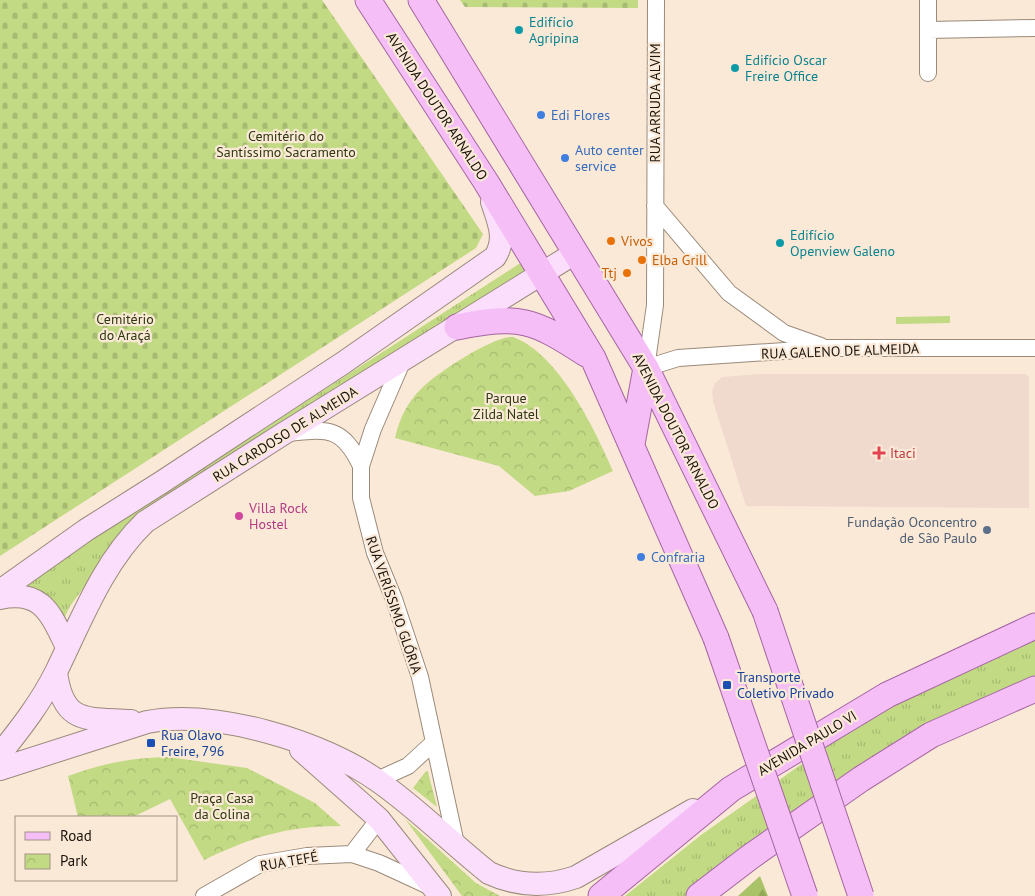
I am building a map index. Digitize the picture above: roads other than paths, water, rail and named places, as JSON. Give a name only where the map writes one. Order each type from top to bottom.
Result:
[{"type":"main road","name":"AVENIDA DOUTOR ARNALDO","points":[[368,0],[486,182],[540,275],[593,358],[716,638],[805,896]]},
{"type":"main road","name":"AVENIDA DOUTOR ARNALDO","points":[[421,0],[646,368],[765,611],[861,896]]},
{"type":"main road","name":"RUA CARDOSO DE ALMEIDA","points":[[0,591],[86,530],[343,363],[495,257],[501,248],[502,240],[486,182]]},
{"type":"main road","name":"RUA CARDOSO DE ALMEIDA","points":[[0,754],[34,711],[113,562],[134,532],[165,509],[283,434],[575,253]]},
{"type":"main road","points":[[458,327],[504,320],[530,323],[545,328],[593,358]]},
{"type":"main road","points":[[632,444],[646,368]]},
{"type":"main road","points":[[0,598],[22,596],[42,605],[52,614],[67,647]]},
{"type":"main road","name":"AVENIDA PAULO VI","points":[[600,896],[731,789],[887,695],[1035,626]]},
{"type":"main road","points":[[56,672],[58,692],[66,706],[75,715],[147,722]]},
{"type":"main road","points":[[699,896],[750,857],[861,779],[930,735],[1035,689]]},
{"type":"main road","points":[[0,769],[147,722],[169,718],[201,720],[287,737],[340,760],[377,780],[489,873],[504,880],[523,884],[560,883],[576,877],[731,789]]},
{"type":"main road","points":[[287,737],[379,819],[437,892]]},
{"type":"street","name":"RUA ARRUDA ALVIM","points":[[646,368],[655,305],[656,0]]},
{"type":"street","points":[[928,0],[928,74]]},
{"type":"street","points":[[928,30],[1035,28]]},
{"type":"street","points":[[655,206],[729,293],[784,332],[828,348]]},
{"type":"street","name":"RUA GALENO DE ALMEIDA","points":[[646,368],[678,358],[828,348],[1035,348]]},
{"type":"street","name":"RUA VERÍSSIMO GLÓRIA","points":[[402,362],[374,428],[361,466],[362,498],[368,531],[411,649],[422,685],[456,844]]},
{"type":"street","name":"RUA VERÍSSIMO GLÓRIA","points":[[283,434],[320,430],[334,433],[352,448],[361,466]]},
{"type":"street","points":[[377,780],[408,766],[433,743]]},
{"type":"street","points":[[352,854],[379,819]]},
{"type":"street","name":"RUA TEFÉ","points":[[204,896],[260,864],[307,856],[352,854],[437,892]]},
{"type":"place","name":"Edifício Agripina","points":[[519,30]]},
{"type":"place","name":"Edifício Oscar Freire Office","points":[[735,68]]},
{"type":"place","name":"Edi Flores","points":[[541,115]]},
{"type":"place","name":"Auto center service","points":[[565,158]]},
{"type":"place","name":"Vivos","points":[[611,241]]},
{"type":"place","name":"Edifício Openview Galeno","points":[[780,243]]},
{"type":"place","name":"Elba Grill","points":[[642,260]]},
{"type":"place","name":"Ttj","points":[[627,273]]},
{"type":"place","name":"Itaci","points":[[879,453]]},
{"type":"place","name":"Villa Rock Hostel","points":[[239,516]]},
{"type":"place","name":"Fundação Oconcentro de São Paulo","points":[[987,530]]},
{"type":"place","name":"Confraria","points":[[641,557]]},
{"type":"place","name":"Transporte Coletivo Privado","points":[[727,685]]},
{"type":"place","name":"Rua Olavo Freire, 796","points":[[151,743]]},
{"type":"park label","name":"Cemitério do Santíssimo Sacramento","points":[[286,144]]},
{"type":"park label","name":"Cemitério do Araçá","points":[[125,328]]},
{"type":"park label","name":"Parque Zilda Natel","points":[[506,406]]},
{"type":"park label","name":"Praça Casa da Colina","points":[[222,806]]}]
